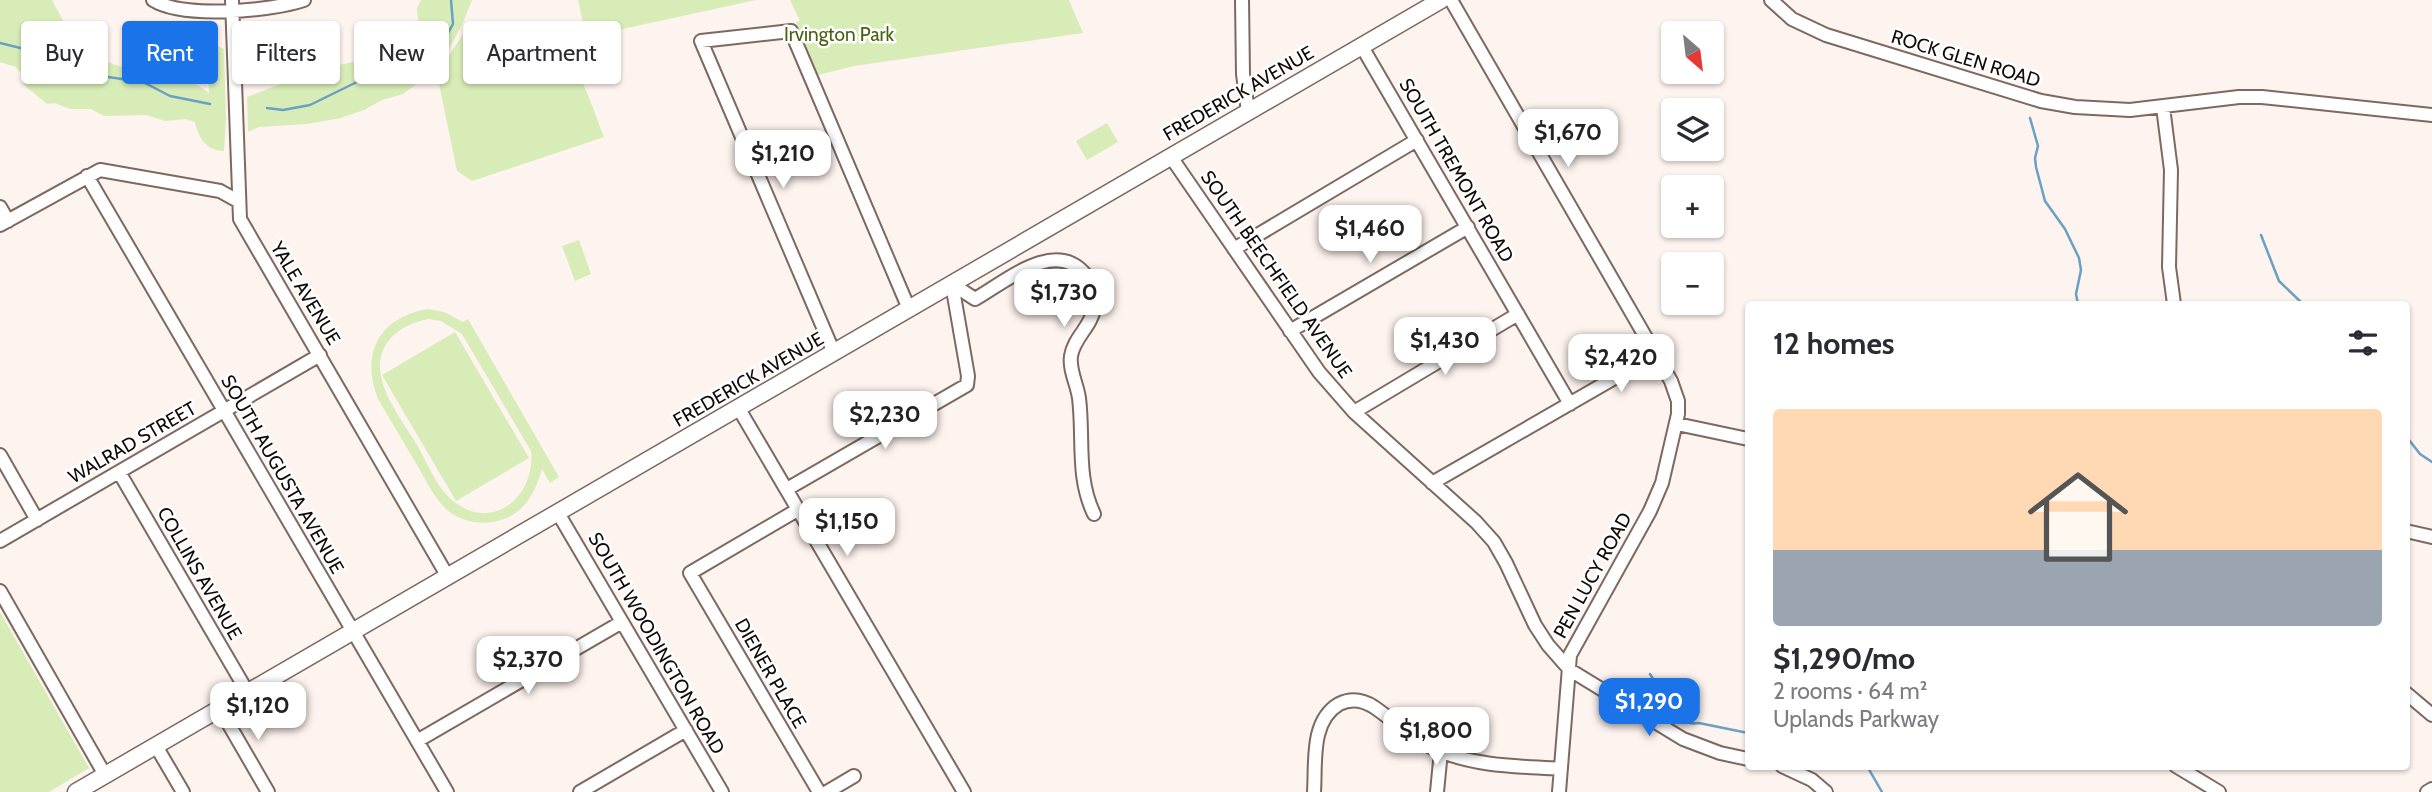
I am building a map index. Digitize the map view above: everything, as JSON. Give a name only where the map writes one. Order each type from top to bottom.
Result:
[{"type":"main road","name":"FREDERICK AVENUE","points":[[87,789],[105,775],[1441,0]]},
{"type":"street","points":[[153,0],[173,9],[232,5],[270,8],[304,0]]},
{"type":"street","points":[[1242,0],[1243,74],[1248,112]]},
{"type":"street","name":"PEN LUCY ROAD","points":[[1451,0],[1676,392],[1677,424],[1662,483],[1650,511],[1572,649],[1559,792]]},
{"type":"street","name":"ROCK GLEN ROAD","points":[[1771,0],[1791,19],[1826,35],[2029,97],[2076,107],[2102,110],[2163,107],[2239,96],[2432,115]]},
{"type":"street","name":"YALE AVENUE","points":[[232,5],[240,219],[448,577]]},
{"type":"street","points":[[834,353],[701,41],[791,31],[909,309]]},
{"type":"street","name":"SOUTH TREMONT ROAD","points":[[1362,45],[1570,404]]},
{"type":"street","points":[[2163,107],[2171,170],[2169,267],[2174,301]]},
{"type":"street","points":[[1234,249],[1417,140]]},
{"type":"street","name":"SOUTH BEECHFIELD AVENUE","points":[[1171,156],[1319,372],[1354,412],[1476,522],[1494,542],[1535,625],[1570,670],[1683,739],[1720,753],[1745,758]]},
{"type":"street","points":[[0,207],[4,223],[100,170],[220,191],[238,201]]},
{"type":"street","name":"SOUTH AUGUSTA AVENUE","points":[[87,176],[447,792]]},
{"type":"street","points":[[1290,331],[1468,227]]},
{"type":"street","points":[[952,284],[975,299],[1036,264],[1056,258],[1075,264],[1089,278],[1094,295],[1093,314],[1073,348],[1072,368],[1079,396],[1080,450],[1085,489],[1094,514]]},
{"type":"street","points":[[787,489],[967,385],[952,284]]},
{"type":"street","points":[[1354,412],[1518,314]]},
{"type":"street","points":[[1432,483],[1656,354]]},
{"type":"street","name":"WALRAD STREET","points":[[0,541],[320,355]]},
{"type":"street","points":[[739,409],[964,792]]},
{"type":"street","points":[[1677,424],[1745,438]]},
{"type":"street","points":[[0,456],[37,520]]},
{"type":"street","name":"COLLINS AVENUE","points":[[119,472],[248,693]]},
{"type":"street","name":"DIENER PLACE","points":[[799,509],[690,573],[819,792]]},
{"type":"street","name":"SOUTH WOODINGTON ROAD","points":[[558,513],[722,792]]},
{"type":"street","points":[[2410,532],[2432,537]]},
{"type":"street","points":[[0,591],[105,775]]},
{"type":"street","points":[[417,741],[622,622]]},
{"type":"street","points":[[2410,696],[2432,715]]},
{"type":"street","points":[[1314,792],[1319,729],[1329,710],[1343,702],[1358,700],[1375,708],[1409,735],[1441,751],[1480,763],[1561,769]]},
{"type":"street","points":[[220,709],[268,792]]},
{"type":"street","points":[[580,792],[686,730]]},
{"type":"street","points":[[156,746],[183,792]]},
{"type":"street","points":[[1437,792],[1441,751]]},
{"type":"street","points":[[1791,770],[1812,780],[1826,792]]},
{"type":"street","points":[[2183,770],[2219,792]]},
{"type":"street","points":[[827,792],[854,776]]},
{"type":"street","points":[[2427,792],[2432,789]]},
{"type":"green space","points":[[0,0],[52,0],[64,21],[21,21],[21,73],[16,67],[0,62]]},
{"type":"green space","points":[[421,0],[472,0],[449,49],[449,21],[418,21],[417,8]]},
{"type":"green space","points":[[578,0],[756,0],[621,29],[621,21],[583,21]]},
{"type":"green space","name":"Irvington Park","points":[[790,0],[1069,0],[1083,33],[854,66],[818,75]]},
{"type":"green space","points":[[463,34],[463,84],[584,84],[604,137],[472,181],[457,171],[439,84],[449,84],[449,56]]},
{"type":"green space","points":[[218,46],[224,49],[224,151],[208,146],[198,133],[195,122],[185,119],[165,121],[146,115],[104,116],[91,109],[70,109],[55,103],[47,104],[24,85],[108,84],[108,61],[122,66],[122,84],[196,84],[209,93],[209,84],[218,84]]},
{"type":"green space","points":[[354,62],[354,84],[416,84],[403,94],[341,118],[307,124],[259,127],[248,132],[247,97],[281,84],[340,84],[340,65]]},
{"type":"green space","points":[[1107,123],[1118,142],[1087,160],[1076,141]]},
{"type":"green space","points":[[579,240],[591,274],[575,281],[562,246]]},
{"type":"green space","points":[[428,309],[444,312],[463,322],[468,319],[559,477],[550,483],[542,469],[529,499],[519,511],[504,519],[474,522],[447,510],[430,489],[378,399],[371,367],[373,353],[386,329],[411,313]],"holes":[[[428,319],[441,321],[462,334],[531,451],[531,467],[520,494],[498,511],[471,511],[444,492],[394,407],[382,379],[382,352],[394,335],[417,322]]]},
{"type":"green space","points":[[455,332],[529,458],[456,501],[382,375]]},
{"type":"green space","points":[[0,612],[89,768],[49,792],[0,792]]},
{"type":"waterway","points":[[267,108],[283,110],[310,105],[363,79],[413,76],[421,70],[434,44],[448,33],[453,24],[451,0]]},
{"type":"waterway","points":[[0,43],[73,61],[101,76],[143,82],[170,96],[210,104]]},
{"type":"waterway","points":[[2030,118],[2038,146],[2036,167],[2045,201],[2065,229],[2079,258],[2081,270],[2076,294],[2077,301]]},
{"type":"waterway","points":[[2261,235],[2279,281],[2300,301]]},
{"type":"waterway","points":[[2410,441],[2420,454],[2432,462]]},
{"type":"waterway","points":[[1650,674],[1668,707],[1681,720],[1745,732]]},
{"type":"waterway","points":[[1869,770],[1882,792]]}]
